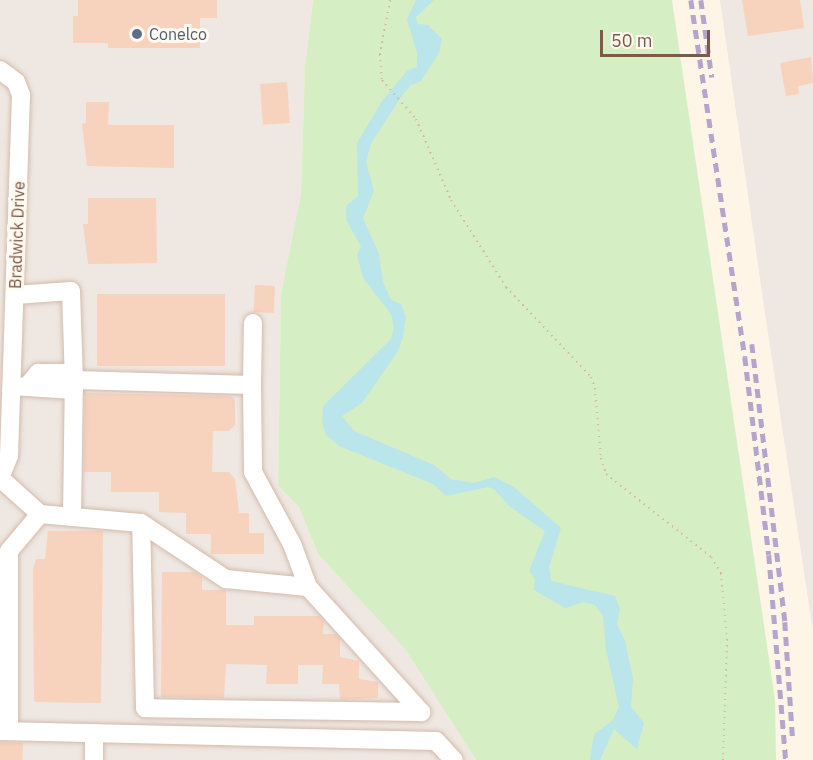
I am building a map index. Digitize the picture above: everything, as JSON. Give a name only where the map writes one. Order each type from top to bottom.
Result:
[{"type":"street","name":"Bradwick Drive","points":[[0,70],[16,82],[21,95],[15,295],[20,386],[9,465],[0,478]]},
{"type":"street","points":[[15,295],[71,291],[74,381],[72,517]]},
{"type":"street","points":[[141,523],[145,708],[421,712],[308,588],[291,544],[253,472],[253,323]]},
{"type":"street","points":[[20,386],[42,391],[74,381],[252,385]]},
{"type":"street","points":[[0,478],[40,514],[141,523],[226,579],[308,588]]},
{"type":"street","points":[[40,514],[5,551],[5,731],[436,741],[454,760]]},
{"type":"street","points":[[94,733],[94,760]]},
{"type":"path","points":[[390,0],[379,63],[387,88],[404,102],[416,119],[451,200],[506,287],[591,377],[595,388],[601,458],[606,474],[711,557],[721,573],[727,639],[723,760]]},
{"type":"shaded area","points":[[0,0],[313,0],[305,67],[301,193],[281,294],[278,486],[299,507],[318,554],[405,649],[476,760],[0,760]]},
{"type":"shaded area","points":[[720,0],[813,0],[813,632],[762,293]]},
{"type":"green space","points":[[313,0],[672,0],[775,700],[776,760],[476,760],[405,649],[318,554],[299,507],[278,486],[281,294],[301,193],[305,67]]},
{"type":"water","points":[[416,0],[434,0],[416,17],[418,24],[428,25],[442,39],[439,53],[421,81],[411,85],[403,94],[371,143],[366,162],[374,191],[363,218],[379,254],[383,282],[391,300],[401,304],[406,317],[403,336],[398,351],[362,403],[342,416],[354,431],[434,465],[451,479],[474,483],[494,477],[514,487],[561,528],[549,567],[551,581],[615,596],[620,609],[617,624],[625,641],[633,679],[631,707],[644,723],[637,749],[614,729],[600,760],[590,760],[594,734],[612,721],[619,707],[606,650],[603,616],[595,605],[584,602],[565,608],[534,590],[535,579],[529,571],[545,531],[509,506],[495,490],[488,487],[446,496],[433,484],[339,446],[326,435],[322,422],[323,406],[391,339],[394,328],[391,314],[363,278],[357,255],[361,246],[346,220],[346,206],[358,196],[357,143],[382,101],[408,70],[417,67],[417,53],[407,19]]},
{"type":"building","name":"Conelco","points":[[78,0],[217,0],[217,18],[200,18],[200,48],[108,48],[108,43],[73,43],[73,16],[78,16]]},
{"type":"building","points":[[742,0],[800,0],[804,28],[748,36]]},
{"type":"building","points":[[811,57],[813,83],[798,86],[799,94],[786,96],[780,63]]},
{"type":"building","points":[[287,82],[290,123],[263,125],[260,84]]},
{"type":"building","points":[[86,102],[109,102],[108,125],[174,125],[174,168],[87,166],[82,124],[86,123]]},
{"type":"building","points":[[88,198],[156,198],[157,263],[88,264],[83,224],[88,224]]},
{"type":"building","points":[[255,285],[275,286],[274,313],[254,312]]},
{"type":"building","points":[[97,294],[225,294],[225,366],[97,366]]},
{"type":"building","points":[[85,393],[231,396],[235,400],[235,425],[229,431],[213,431],[212,472],[229,472],[235,479],[239,513],[249,513],[249,533],[264,533],[264,554],[211,554],[211,534],[186,534],[186,513],[159,512],[159,492],[111,492],[111,472],[84,472]]},
{"type":"building","points":[[48,531],[103,531],[101,703],[34,702],[33,570],[36,559],[45,559]]},
{"type":"building","points":[[162,572],[195,572],[202,577],[202,590],[226,590],[226,625],[254,625],[254,616],[319,616],[324,621],[323,634],[336,634],[340,639],[340,657],[359,661],[359,679],[378,682],[378,698],[340,700],[339,684],[322,684],[323,665],[298,665],[298,684],[266,684],[267,665],[226,664],[224,698],[161,697]]},
{"type":"building","points":[[0,742],[23,743],[22,760],[0,760]]},
{"type":"railway","points":[[691,0],[745,357],[769,555],[786,760]]},
{"type":"railway","points":[[701,0],[712,77]]},
{"type":"railway","points":[[752,344],[785,622],[793,741]]},
{"type":"place","name":"Conelco","points":[[137,34]]}]
